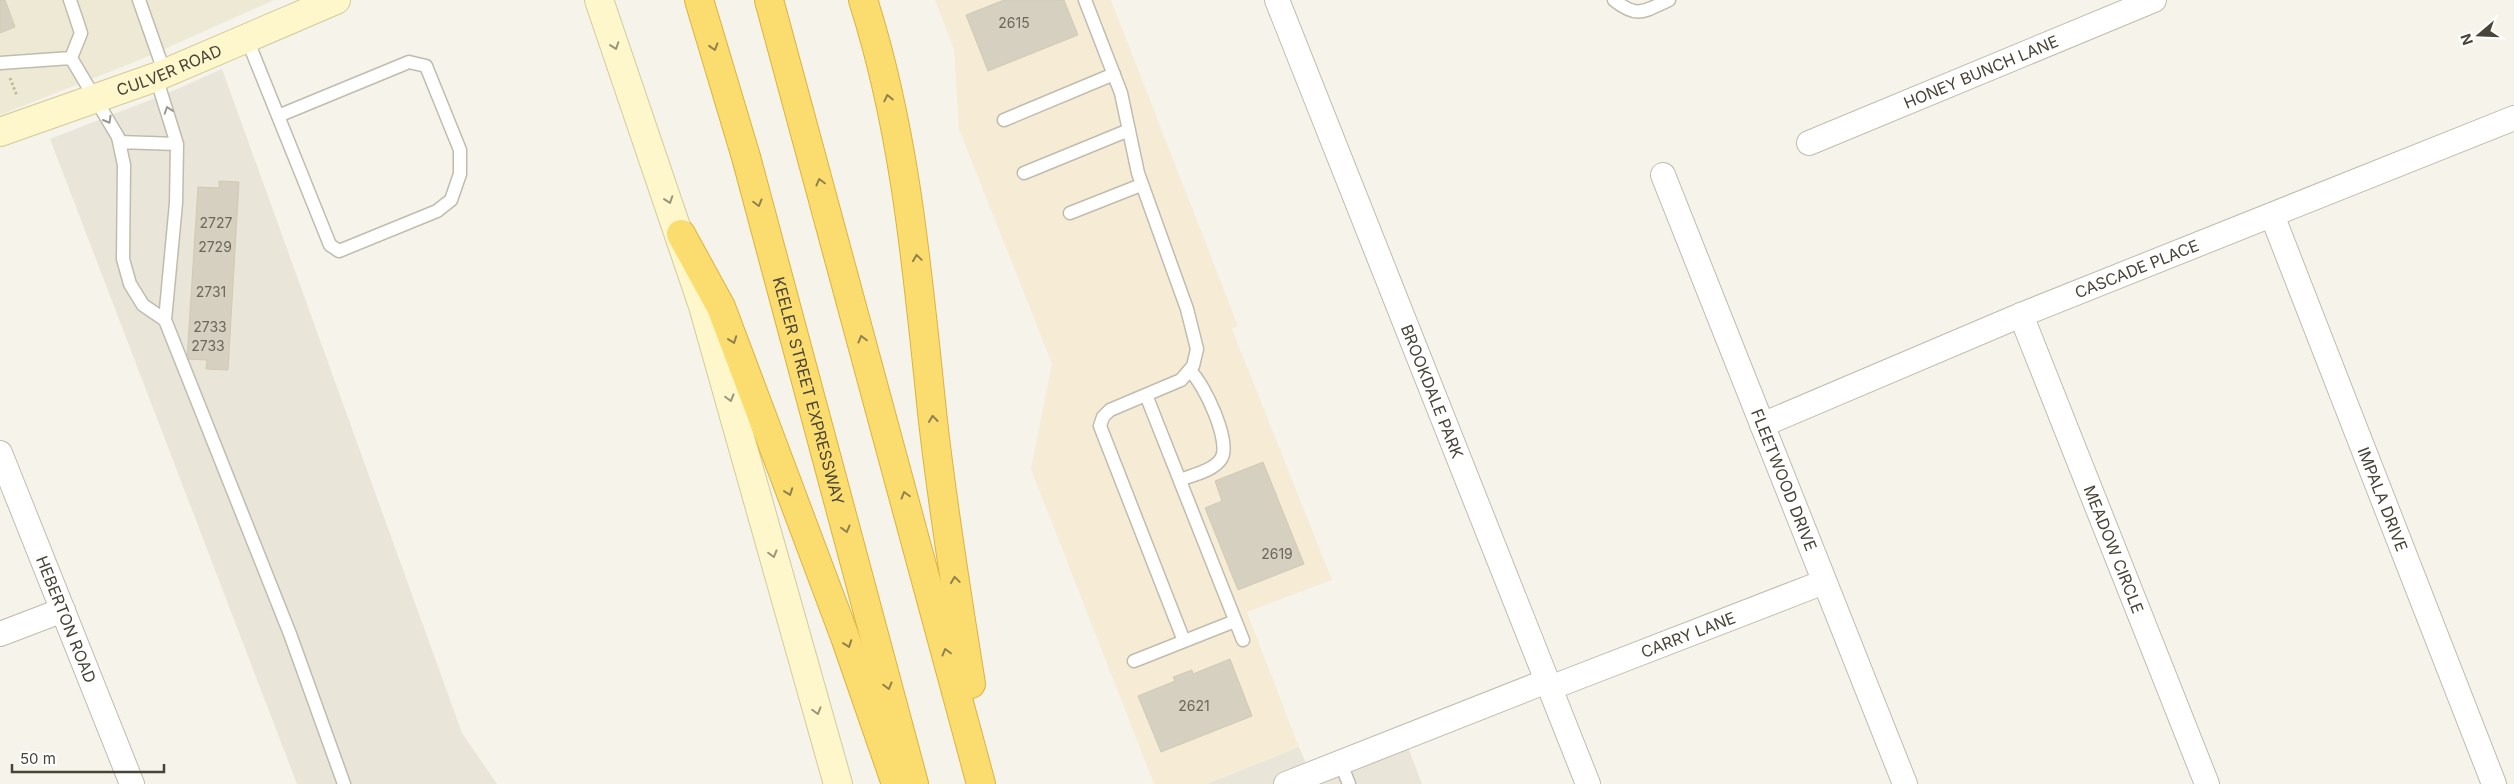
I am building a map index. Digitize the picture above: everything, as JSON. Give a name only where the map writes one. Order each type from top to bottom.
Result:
[{"type":"highway","name":"KEELER STREET EXPRESSWAY","points":[[699,0],[746,157],[914,784]]},
{"type":"highway","points":[[769,0],[981,784]]},
{"type":"highway","points":[[863,0],[886,86],[911,222],[945,514],[988,784]]},
{"type":"highway","points":[[681,234],[721,307],[851,653],[896,784]]},
{"type":"main road","name":"CULVER ROAD","points":[[0,132],[96,99],[160,74],[336,0]]},
{"type":"main road","points":[[599,0],[681,234],[727,386],[838,784]]},
{"type":"street","name":"BROOKDALE PARK","points":[[1277,0],[1588,784]]},
{"type":"street","name":"HONEY BUNCH LANE","points":[[1808,143],[2154,0]]},
{"type":"street","name":"CASCADE PLACE","points":[[1762,425],[2021,315],[2514,118]]},
{"type":"street","name":"FLEETWOOD DRIVE","points":[[1663,175],[1905,784]]},
{"type":"street","name":"IMPALA DRIVE","points":[[2272,215],[2494,784]]},
{"type":"street","name":"MEADOW CIRCLE","points":[[2021,315],[2207,784]]},
{"type":"street","name":"HEBERTON ROAD","points":[[0,453],[132,784]]},
{"type":"street","name":"CARRY LANE","points":[[1286,784],[1340,762],[1824,582]]},
{"type":"street","points":[[0,634],[63,610]]},
{"type":"lane","points":[[70,0],[81,33],[71,58]]},
{"type":"lane","points":[[139,0],[177,144],[176,203],[165,320],[290,634],[344,784]]},
{"type":"lane","points":[[1085,0],[1124,103],[1141,185],[1194,333],[1197,356],[1190,371],[1182,380],[1106,413],[1101,421],[1101,433],[1184,641]]},
{"type":"lane","points":[[1614,0],[1627,10],[1643,12],[1669,0]]},
{"type":"lane","points":[[247,39],[278,116],[330,245],[339,251],[437,211],[451,200],[460,174],[460,150],[426,66],[409,62],[278,116]]},
{"type":"lane","points":[[0,63],[71,58]]},
{"type":"lane","points":[[71,58],[119,142],[124,165],[123,259],[130,284],[142,305],[165,320]]},
{"type":"lane","points":[[1004,120],[1114,74]]},
{"type":"lane","points":[[1024,173],[1129,130]]},
{"type":"lane","points":[[119,142],[177,144]]},
{"type":"lane","points":[[1070,214],[1141,185]]},
{"type":"lane","points":[[1180,480],[1217,464],[1225,450],[1223,435],[1205,392],[1199,380],[1190,371]]},
{"type":"lane","points":[[1146,395],[1243,640]]},
{"type":"lane","points":[[1134,661],[1235,620]]},
{"type":"lane","points":[[1340,762],[1349,784]]},
{"type":"shaded area","points":[[0,0],[274,0],[142,59],[0,115]]},
{"type":"shaded area","points":[[935,0],[1111,0],[1238,326],[1232,329],[1332,580],[1247,612],[1299,747],[1206,784],[1154,784],[1031,469],[1052,364],[959,129],[954,49]]},
{"type":"shaded area","points":[[222,69],[462,733],[497,784],[297,784],[50,139],[168,93]]},
{"type":"shaded area","points":[[1407,745],[1422,784],[1206,784],[1299,747],[1314,782]]},
{"type":"building","points":[[0,0],[5,0],[15,27],[0,33]]},
{"type":"building","points":[[1004,0],[1064,0],[1078,35],[988,71],[966,15]]},
{"type":"building","points":[[219,181],[239,182],[228,370],[206,369],[207,360],[187,359],[198,187],[219,188]]},
{"type":"building","points":[[1263,462],[1304,564],[1238,590],[1205,508],[1222,501],[1215,481]]},
{"type":"building","points":[[1230,659],[1252,716],[1161,752],[1138,696],[1175,681],[1173,677],[1192,670],[1193,674]]}]
